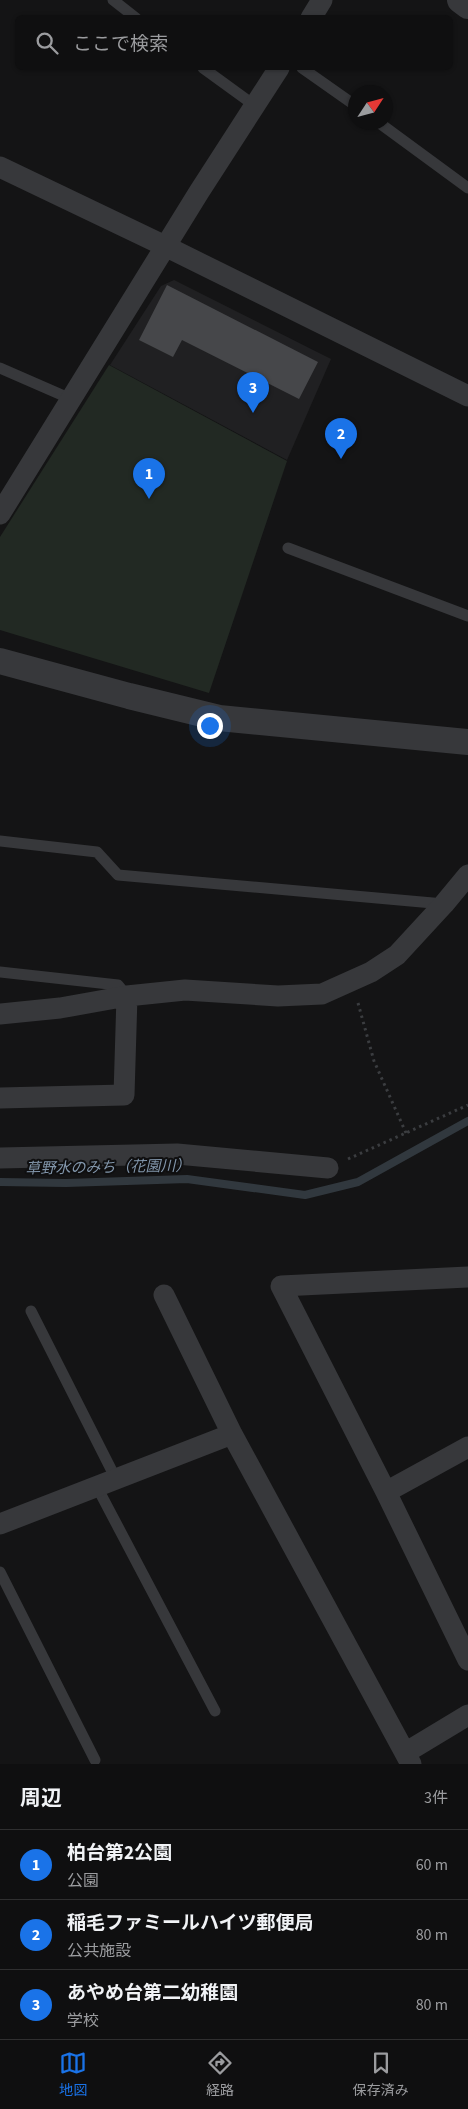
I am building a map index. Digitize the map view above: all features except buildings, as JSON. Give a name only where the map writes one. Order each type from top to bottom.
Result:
[{"type":"street","points":[[313,15],[322,0]]},
{"type":"street","points":[[460,0],[468,6]]},
{"type":"street","points":[[0,513],[165,246],[278,70]]},
{"type":"street","points":[[0,167],[165,246],[468,396]]},
{"type":"street","points":[[0,661],[219,718],[468,742]]},
{"type":"street","points":[[0,1014],[60,1008],[127,996],[185,990],[302,996],[322,994],[352,982],[397,955],[444,904],[468,874]]},
{"type":"street","points":[[0,1098],[124,1095],[127,996]]},
{"type":"street","points":[[0,1158],[177,1154],[328,1168]]},
{"type":"street","points":[[468,1277],[281,1286],[386,1492],[468,1660]]},
{"type":"street","points":[[164,1295],[232,1434],[408,1759],[468,1715]]},
{"type":"street","points":[[2,1518],[106,1483],[232,1434]]},
{"type":"street","points":[[386,1492],[468,1447]]},
{"type":"lane","points":[[112,0],[132,15]]},
{"type":"lane","points":[[206,70],[254,105]]},
{"type":"lane","points":[[305,70],[348,100]]},
{"type":"lane","points":[[389,130],[468,188]]},
{"type":"lane","points":[[0,368],[71,399]]},
{"type":"lane","points":[[288,548],[468,616]]},
{"type":"lane","points":[[0,841],[97,852],[118,875],[444,904]]},
{"type":"lane","points":[[0,972],[118,985],[127,996]]},
{"type":"lane","points":[[31,1311],[106,1483],[215,1711]]},
{"type":"lane","points":[[0,1572],[95,1760]]},
{"type":"path","points":[[352,982],[374,1061],[406,1133]]},
{"type":"path","points":[[328,1168],[468,1105]]},
{"type":"shaded area","points":[[174,280],[331,359],[287,460],[110,365],[161,286]]},
{"type":"shaded area","points":[[109,365],[287,461],[209,693],[0,630],[0,537]]},
{"type":"waterway","name":"草野水のみち（花園川）","points":[[0,1182],[66,1183],[187,1179],[305,1195],[358,1182],[468,1121]]},
{"type":"place","name":"あやめ台第二幼稚園","points":[[253,413]]},
{"type":"place","name":"稲毛ファミールハイツ郵便局","points":[[341,459]]},
{"type":"place","name":"柏台第2公園","points":[[149,499]]}]
